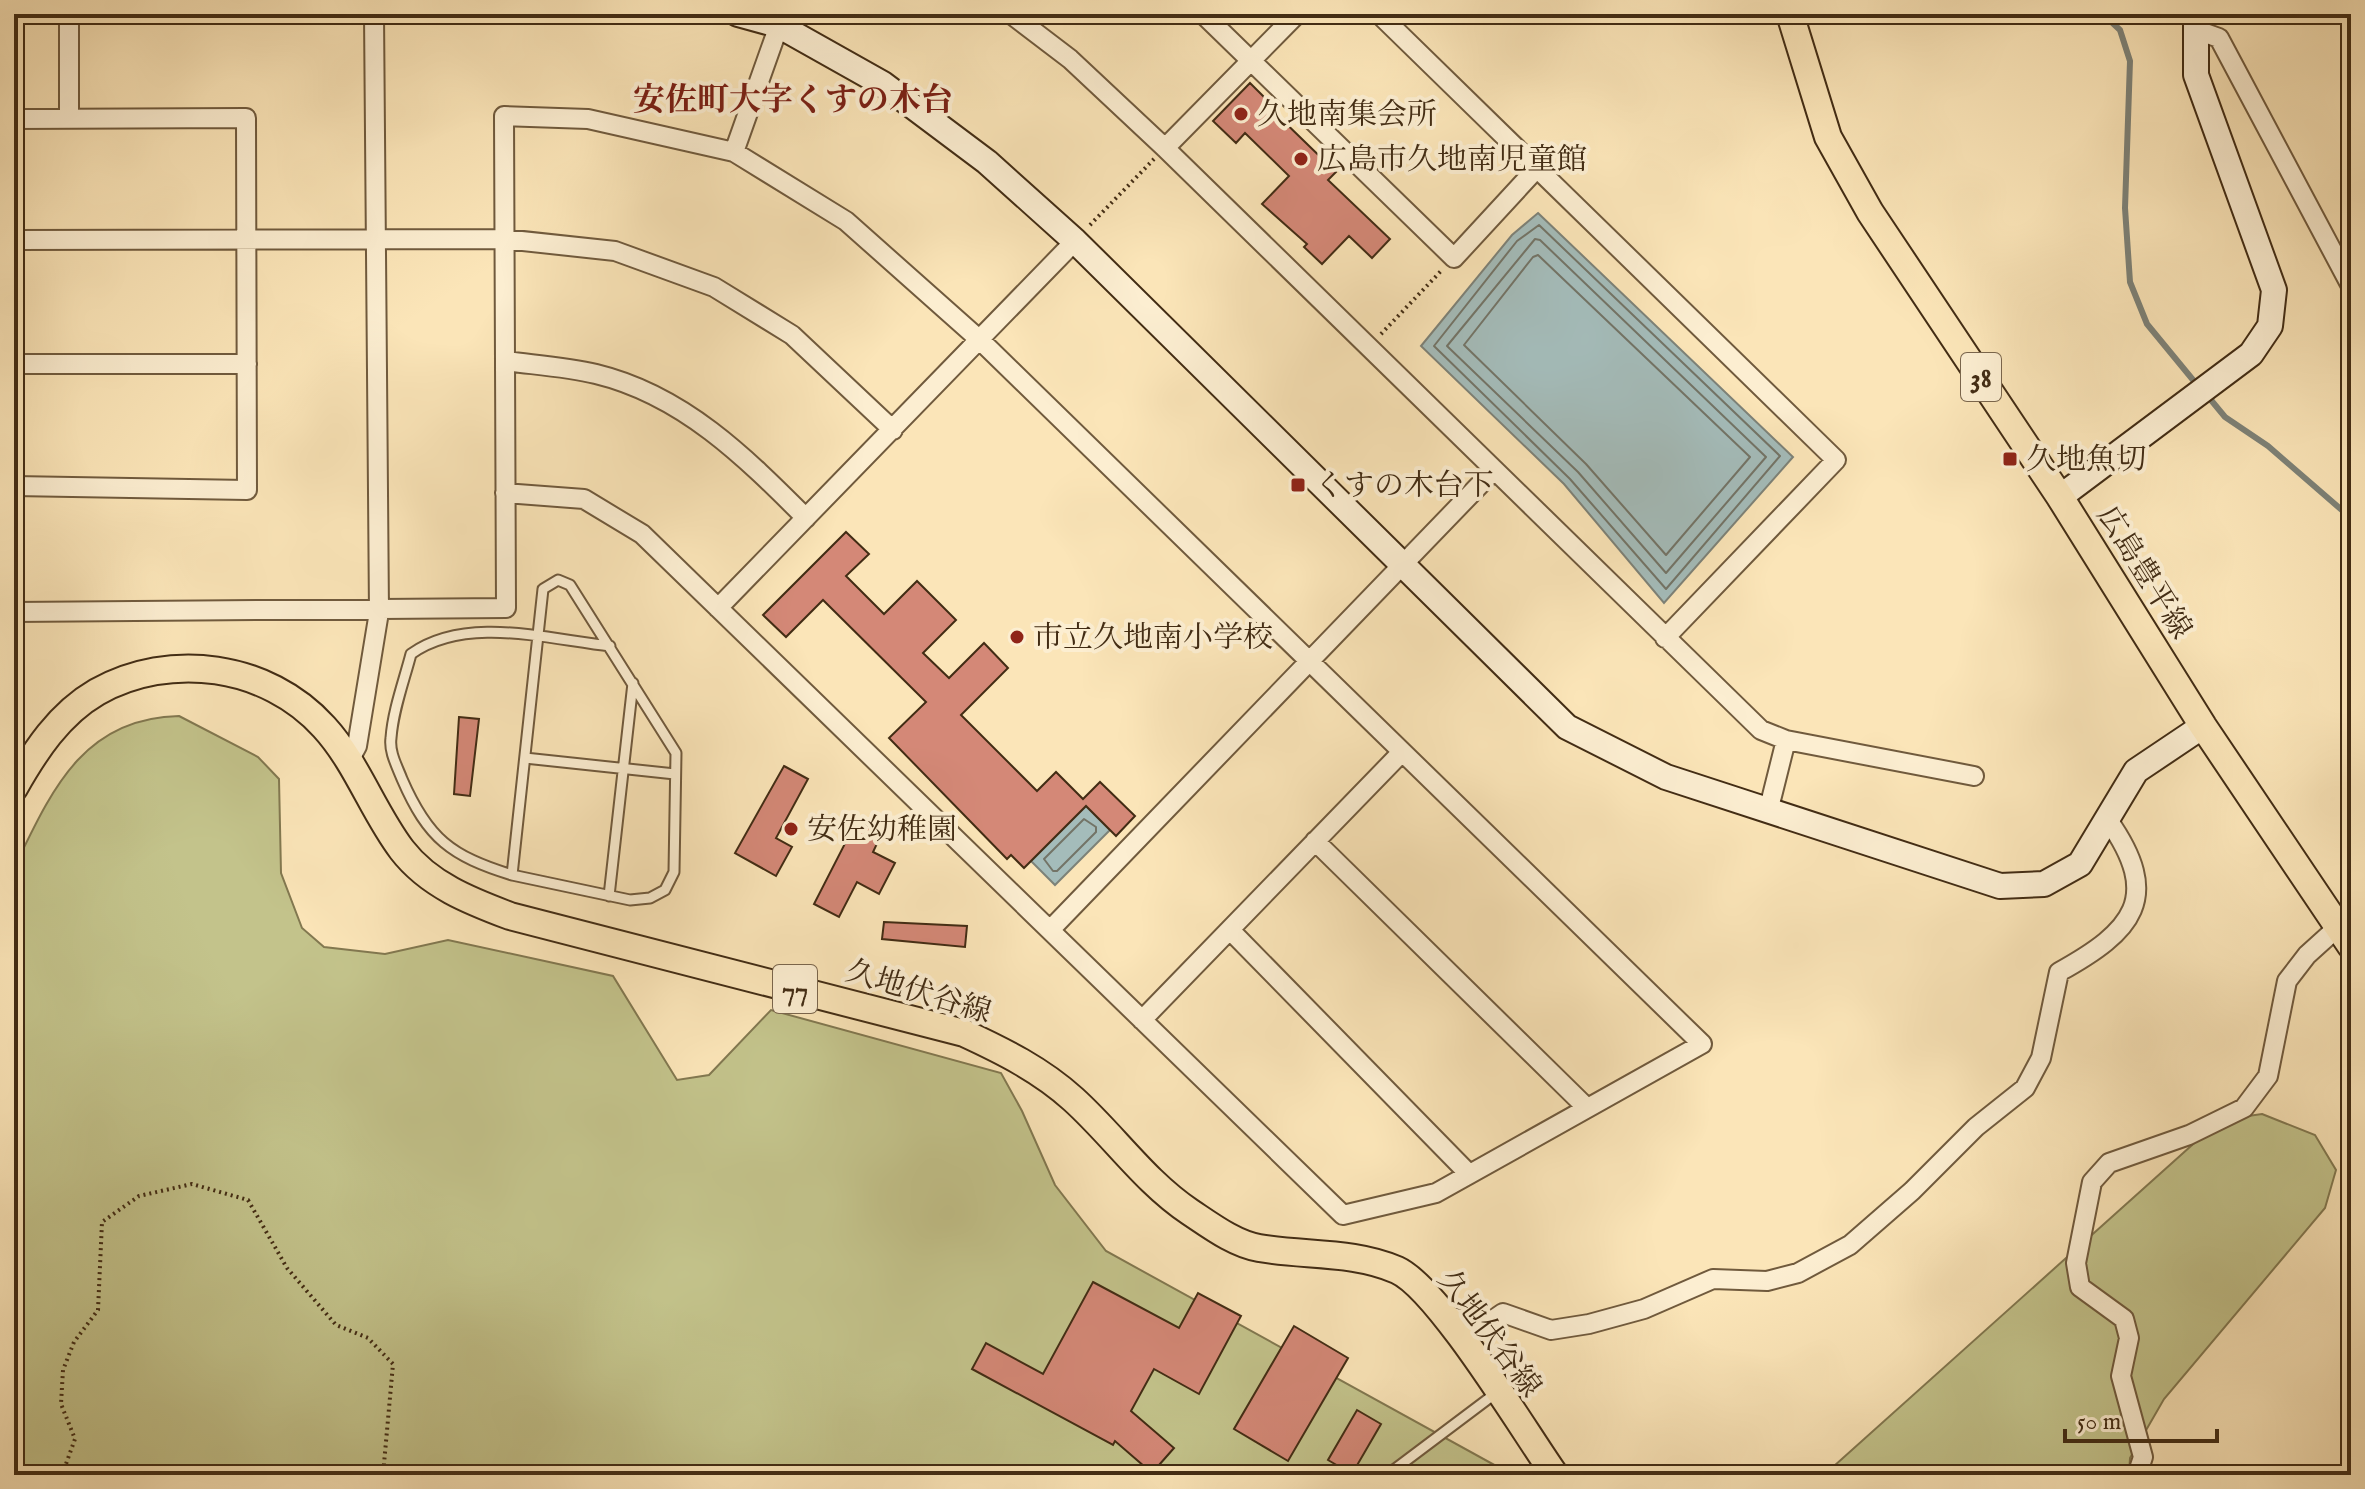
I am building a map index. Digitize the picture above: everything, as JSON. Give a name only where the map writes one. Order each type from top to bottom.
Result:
[{"type":"main road","name":"広島豊平線","points":[[1790,14],[1828,137],[1870,212],[2060,497],[2203,726],[2347,937]]},
{"type":"main road","name":"久地伏谷線","points":[[14,788],[42,741],[96,693],[139,673],[196,666],[245,676],[294,698],[325,728],[349,761],[403,851],[435,881],[469,901],[510,916],[964,1033],[1016,1057],[1071,1097],[1174,1201],[1219,1232],[1256,1248],[1359,1259],[1398,1270],[1445,1315],[1555,1475]]},
{"type":"street","points":[[69,14],[69,119]]},
{"type":"street","points":[[349,761],[357,746],[379,612],[374,14]]},
{"type":"street","points":[[738,14],[780,20],[883,84],[1079,236],[1402,567],[1567,727],[1666,777],[2000,886],[2044,884],[2080,864],[2136,771],[2203,726]]},
{"type":"street","points":[[1011,14],[1070,59],[1160,153],[1761,730],[1786,740],[1974,776]]},
{"type":"street","points":[[1203,14],[1454,258],[1537,168]]},
{"type":"street","points":[[1160,153],[1297,14]]},
{"type":"street","points":[[1379,14],[1836,460],[1665,638]]},
{"type":"street","points":[[734,152],[780,20]]},
{"type":"street","points":[[2060,497],[2251,354],[2270,326],[2274,290],[2196,75],[2195,22]]},
{"type":"street","points":[[2195,22],[2219,38],[2349,279]]},
{"type":"street","points":[[14,612],[379,612],[506,608],[505,493],[504,116],[588,119],[734,152],[846,221],[981,341],[1702,1044],[1436,1193],[1343,1215],[642,534],[584,499],[505,493]]},
{"type":"street","points":[[14,119],[246,118],[247,490],[14,486]]},
{"type":"street","points":[[718,608],[981,341],[1079,236]]},
{"type":"street","points":[[14,240],[504,239],[615,251],[714,287],[792,335],[893,430]]},
{"type":"street","points":[[505,361],[597,374],[672,404],[741,453],[806,518]]},
{"type":"street","points":[[14,364],[247,364]]},
{"type":"street","points":[[1050,930],[1493,471]]},
{"type":"street","points":[[1768,812],[1786,740]]},
{"type":"street","points":[[1142,1020],[1402,752]]},
{"type":"street","points":[[1445,1315],[1484,1326],[1503,1313],[1551,1330],[1589,1324],[1644,1309],[1713,1279],[1767,1281],[1798,1273],[1850,1245],[1912,1191],[1976,1127],[2025,1088],[2041,1058],[2059,972],[2116,937],[2137,895],[2128,848],[2108,820]]},
{"type":"street","points":[[1315,841],[1587,1108]]},
{"type":"street","points":[[1230,930],[1469,1174]]},
{"type":"street","points":[[2137,1475],[2143,1457],[2121,1376],[2129,1338],[2124,1319],[2080,1287],[2076,1263],[2092,1182],[2109,1163],[2189,1135],[2244,1108],[2268,1076],[2287,981],[2307,955],[2347,937]]},
{"type":"lane","points":[[512,875],[525,758],[538,638],[543,589],[558,580],[570,585],[610,646],[670,740],[676,753],[674,872],[665,890],[640,899],[609,896],[512,875],[468,861],[431,829],[406,788],[392,754],[390,739],[411,654],[429,641],[488,631],[538,638],[610,646]]},
{"type":"lane","points":[[609,896],[633,683]]},
{"type":"lane","points":[[525,758],[675,774]]},
{"type":"lane","points":[[1387,1475],[1497,1393]]},
{"type":"path","points":[[1079,236],[1160,153]]},
{"type":"path","points":[[1375,341],[1446,265]]},
{"type":"path","points":[[62,1475],[75,1439],[61,1404],[63,1370],[74,1342],[98,1310],[102,1222],[139,1196],[192,1184],[248,1200],[287,1268],[336,1325],[368,1338],[393,1364],[383,1475]]},
{"type":"green space","points":[[179,716],[258,757],[279,779],[281,873],[302,928],[324,947],[385,954],[448,940],[613,976],[677,1080],[709,1075],[771,1010],[1001,1073],[1022,1111],[1055,1185],[1106,1251],[1498,1467],[1520,1475],[14,1475],[14,868],[57,787],[74,764],[94,745],[118,730],[146,720]]},
{"type":"green space","points":[[2262,1114],[2315,1135],[2336,1170],[2325,1208],[2164,1399],[2130,1458],[2129,1475],[1824,1475],[2220,1120]]},
{"type":"water","points":[[1538,213],[1793,457],[1664,603],[1564,484],[1421,346],[1512,235]]},
{"type":"water","points":[[1086,806],[1110,830],[1055,885],[1031,861]]},
{"type":"building","points":[[1250,83],[1272,105],[1270,108],[1336,172],[1328,180],[1390,239],[1372,258],[1349,236],[1322,264],[1304,247],[1307,244],[1262,204],[1289,176],[1245,133],[1236,143],[1213,121]]},
{"type":"building","points":[[846,532],[869,554],[846,576],[884,614],[917,581],[956,620],[923,653],[949,678],[984,643],[1008,668],[961,715],[1037,791],[1056,772],[1083,799],[1100,782],[1135,816],[1116,836],[1086,806],[1024,868],[1011,855],[1007,859],[889,738],[926,702],[823,600],[786,637],[763,615]]},
{"type":"building","points":[[459,717],[479,719],[470,796],[454,794]]},
{"type":"building","points":[[784,766],[808,779],[776,838],[792,847],[776,876],[735,853]]},
{"type":"building","points":[[857,820],[882,833],[873,852],[895,863],[879,894],[857,882],[839,917],[814,904]]},
{"type":"building","points":[[884,922],[967,926],[965,947],[882,939]]},
{"type":"building","points":[[1093,1282],[1179,1328],[1198,1293],[1241,1316],[1199,1394],[1154,1369],[1131,1411],[1174,1448],[1152,1473],[1115,1441],[1113,1445],[972,1369],[986,1343],[1043,1374]]},
{"type":"building","points":[[1294,1326],[1348,1358],[1288,1461],[1234,1429]]},
{"type":"building","points":[[1357,1410],[1381,1424],[1352,1474],[1328,1460]]},
{"type":"waterway","points":[[2103,14],[2120,30],[2130,61],[2125,208],[2130,282],[2147,324],[2198,386]]},
{"type":"waterway","points":[[2206,394],[2225,417],[2268,446],[2351,518]]},
{"type":"place","name":"久地南集会所","points":[[1241,114]]},
{"type":"place","name":"広島市久地南児童館","points":[[1301,159]]},
{"type":"place","name":"久地魚切","points":[[2010,459]]},
{"type":"place","name":"くすの木台下","points":[[1298,485]]},
{"type":"place","name":"市立久地南小学校","points":[[1017,637]]},
{"type":"place","name":"安佐幼稚園","points":[[791,829]]},
{"type":"district","name":"安佐町大字くすの木台","points":[[793,99]]}]
